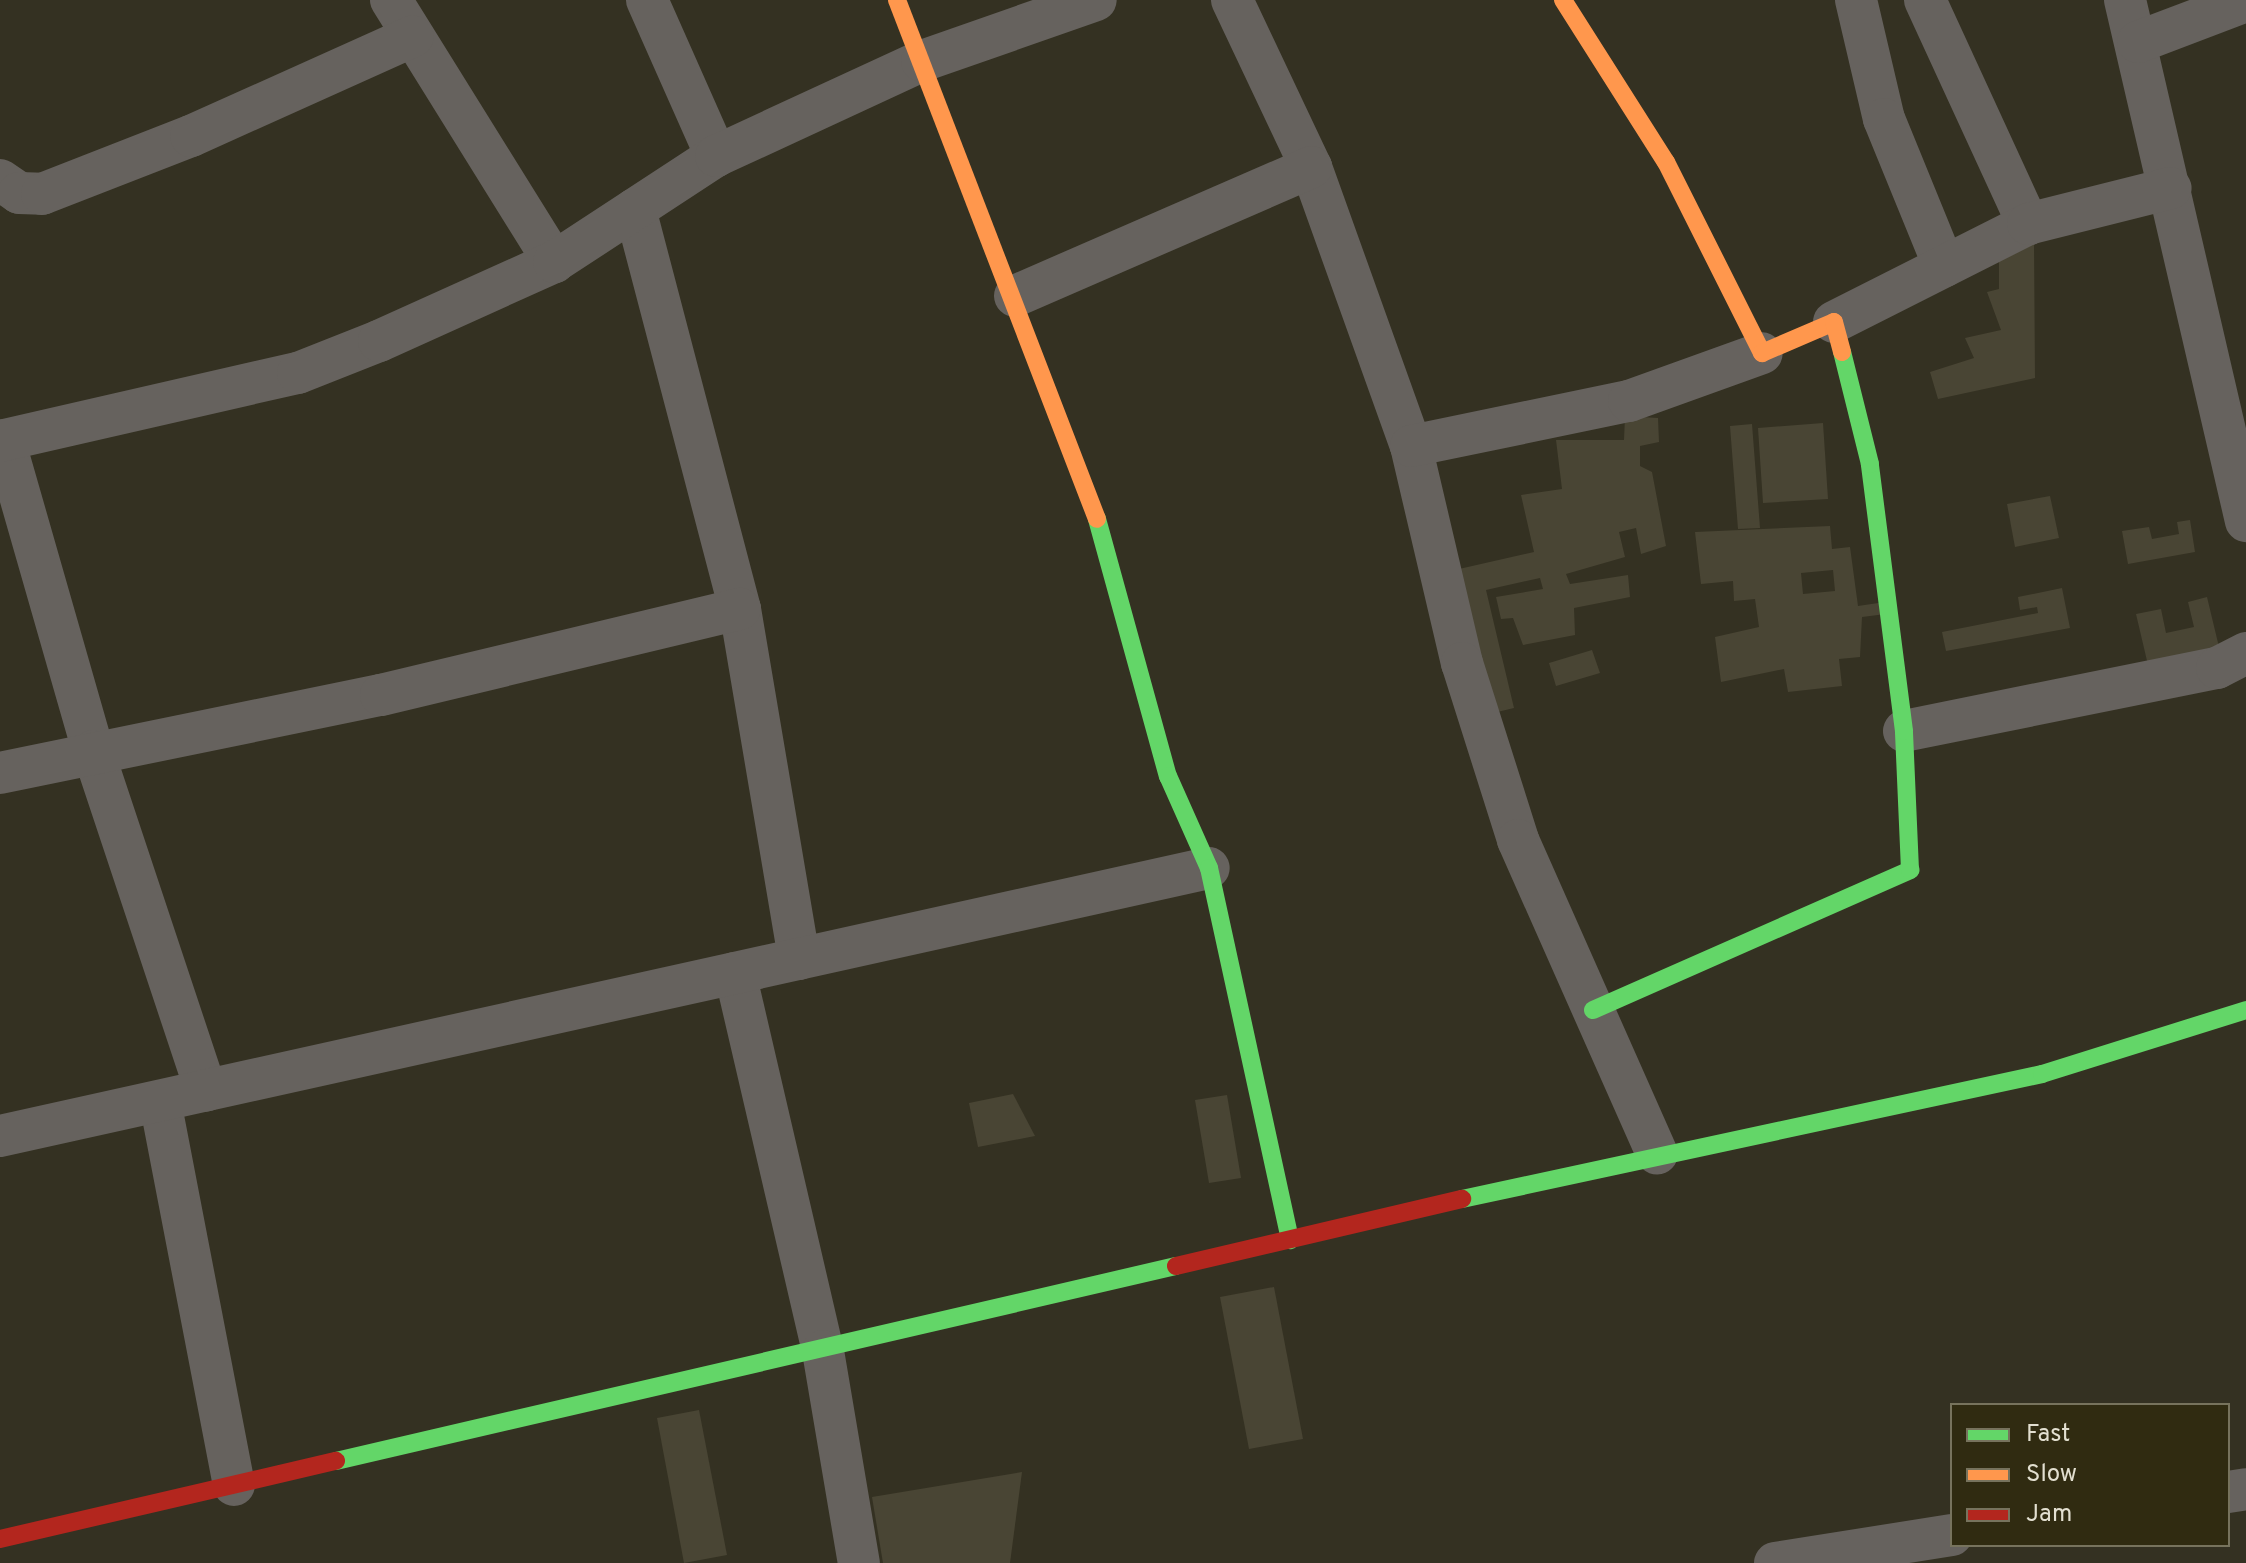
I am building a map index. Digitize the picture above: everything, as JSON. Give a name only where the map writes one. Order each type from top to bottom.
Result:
[{"type":"street","points":[[391,0],[554,262]]},
{"type":"street","points":[[647,0],[716,156]]},
{"type":"street","points":[[897,0],[1015,296],[1092,502],[1168,776],[1209,868],[1290,1240]]},
{"type":"street","points":[[206,1091],[93,751],[2,441],[298,373],[554,262],[716,156],[922,61],[1096,0]]},
{"type":"street","points":[[1232,0],[1311,167],[1411,446],[1462,663],[1518,840],[1657,1154]]},
{"type":"street","points":[[1563,0],[1666,162],[1762,353]]},
{"type":"street","points":[[1856,0],[1884,119],[1944,266]]},
{"type":"street","points":[[1925,0],[2028,224]]},
{"type":"street","points":[[2125,0],[2138,42],[2171,188],[2230,375],[2246,521]]},
{"type":"street","points":[[2138,42],[2246,1]]},
{"type":"street","points":[[0,180],[19,193],[42,194],[191,136],[413,36]]},
{"type":"street","points":[[1015,296],[1311,167]]},
{"type":"street","points":[[1411,446],[1629,401],[1762,353],[1834,322],[2028,224],[2171,188]]},
{"type":"street","points":[[635,209],[740,609],[799,959]]},
{"type":"street","points":[[1593,1010],[1910,870],[1904,731],[1870,464],[1834,322]]},
{"type":"street","points":[[0,773],[93,751],[381,695],[740,609]]},
{"type":"street","points":[[1904,731],[2217,668],[2246,653]]},
{"type":"street","points":[[0,1136],[1209,868]]},
{"type":"street","points":[[735,973],[823,1351],[859,1563]]},
{"type":"street","points":[[0,1539],[823,1351],[1657,1154],[2042,1074],[2246,1010]]},
{"type":"street","points":[[160,1101],[234,1485]]},
{"type":"street","points":[[1775,1563],[1950,1535]]},
{"type":"building","points":[[2034,242],[2035,378],[1938,399],[1930,372],[1974,358],[1965,338],[2001,330],[1987,292],[1999,289],[1999,257]]},
{"type":"building","points":[[1625,416],[1658,418],[1659,442],[1640,446],[1640,466],[1652,472],[1666,546],[1641,554],[1636,528],[1619,532],[1625,557],[1566,574],[1570,584],[1628,575],[1630,597],[1574,608],[1575,635],[1523,645],[1513,618],[1501,619],[1496,597],[1543,589],[1540,578],[1486,590],[1514,708],[1493,713],[1459,569],[1534,552],[1521,495],[1562,489],[1556,440],[1624,440]]},
{"type":"building","points":[[1823,423],[1828,499],[1763,503],[1758,428]]},
{"type":"building","points":[[1752,424],[1760,528],[1738,529],[1730,426]]},
{"type":"building","points":[[2050,496],[2059,538],[2015,547],[2007,504]]},
{"type":"building","points":[[2190,520],[2195,552],[2128,564],[2122,531],[2149,527],[2152,539],[2179,534],[2177,522]]},
{"type":"building","points":[[1830,526],[1832,549],[1850,547],[1858,606],[1885,602],[1886,614],[1862,617],[1860,657],[1839,659],[1842,686],[1788,692],[1784,669],[1721,682],[1715,637],[1759,627],[1755,599],[1734,601],[1733,581],[1701,584],[1695,532]],"holes":[[[1833,570],[1835,591],[1803,594],[1801,573]]]},
{"type":"building","points":[[2062,588],[2070,628],[1946,651],[1942,632],[2038,613],[2037,607],[2020,610],[2018,597]]},
{"type":"building","points":[[2207,597],[2219,647],[2148,665],[2136,614],[2161,609],[2166,633],[2194,627],[2188,602]]},
{"type":"building","points":[[1592,650],[1600,673],[1556,686],[1549,663]]},
{"type":"building","points":[[1013,1094],[1035,1136],[978,1147],[969,1103]]},
{"type":"building","points":[[1227,1095],[1241,1178],[1209,1183],[1195,1100]]},
{"type":"building","points":[[1274,1287],[1303,1439],[1249,1449],[1220,1297]]},
{"type":"building","points":[[699,1410],[727,1555],[684,1563],[657,1418]]},
{"type":"building","points":[[1022,1472],[1010,1563],[883,1563],[872,1497]]},
{"type":"traffic: fast","points":[[1593,1010],[1910,870],[1904,731],[1870,464],[1842,352]]},
{"type":"traffic: fast","points":[[1097,519],[1168,776],[1209,868],[1290,1240]]},
{"type":"traffic: fast","points":[[1462,1199],[2042,1074],[2246,1010]]},
{"type":"traffic: fast","points":[[336,1461],[1176,1266]]},
{"type":"traffic: slow","points":[[897,0],[1097,519]]},
{"type":"traffic: slow","points":[[1563,0],[1666,162],[1762,353],[1834,322],[1842,352]]},
{"type":"traffic: jam","points":[[1176,1266],[1462,1199]]},
{"type":"traffic: jam","points":[[0,1539],[336,1461]]}]
